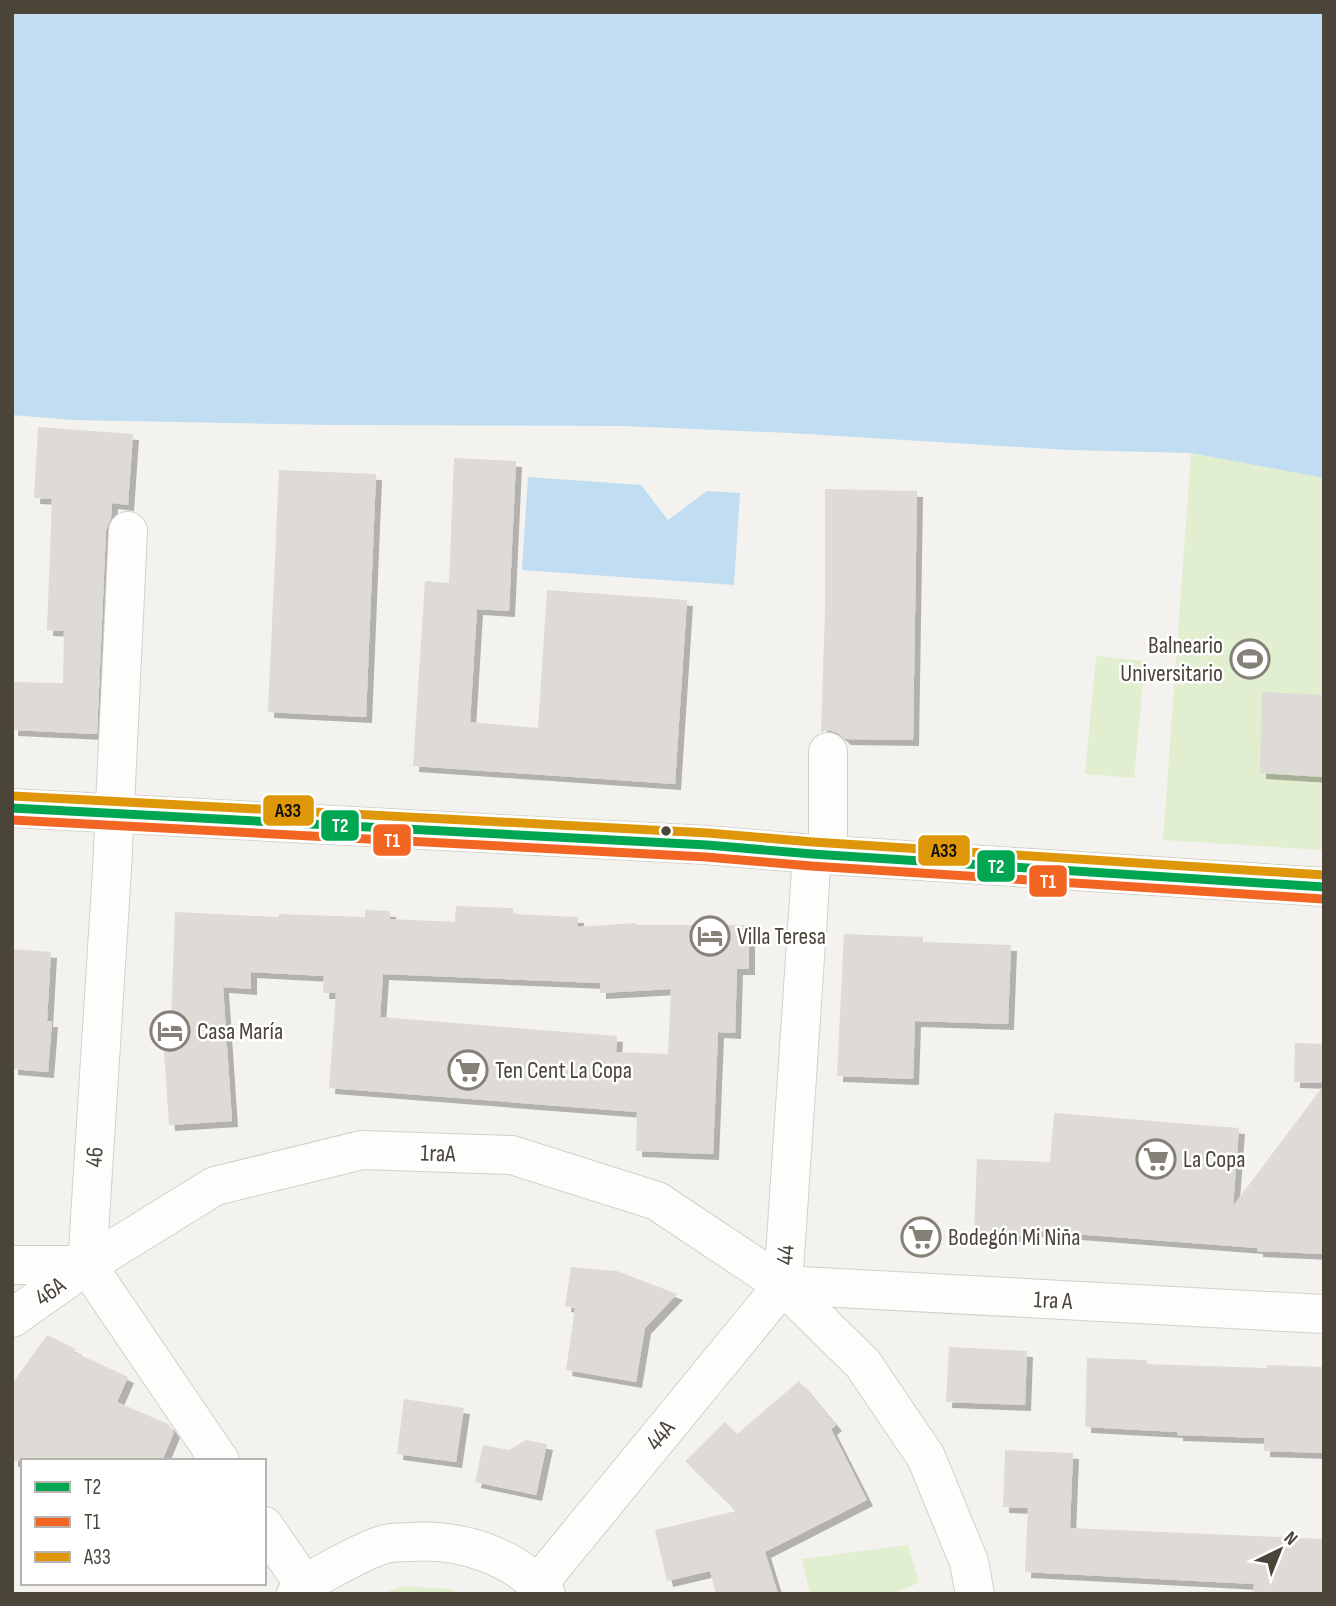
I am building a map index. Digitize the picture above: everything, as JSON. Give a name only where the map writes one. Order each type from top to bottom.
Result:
[{"type":"street","name":"46","points":[[87,1265],[115,813],[128,531]]},
{"type":"street","name":"44","points":[[828,752],[783,1285],[863,1364],[926,1457],[969,1562],[975,1594]]},
{"type":"street","points":[[12,808],[707,845],[1324,887]]},
{"type":"street","name":"1raA","points":[[87,1265],[215,1186],[362,1150],[512,1155],[657,1201],[783,1285]]},
{"type":"street","points":[[12,1265],[87,1265],[219,1459]]},
{"type":"street","name":"46A","points":[[12,1318],[87,1265]]},
{"type":"street","name":"1ra A","points":[[783,1285],[1324,1314]]},
{"type":"street","name":"44A","points":[[542,1589],[783,1285]]},
{"type":"street","points":[[266,1530],[300,1589],[383,1544],[428,1540],[473,1547],[514,1566],[542,1589]]},
{"type":"green space","name":"Balneario Universitario","points":[[1191,453],[1324,478],[1324,850],[1163,840]]},
{"type":"green space","points":[[1096,656],[1145,661],[1134,778],[1085,774]]},
{"type":"green space","points":[[908,1545],[919,1583],[898,1591],[898,1594],[810,1594],[802,1559]]},
{"type":"green space","points":[[405,1586],[450,1589],[460,1594],[379,1594]]},
{"type":"water","points":[[12,12],[1324,12],[1324,478],[1191,453],[1069,450],[790,433],[623,426],[333,425],[72,420],[12,415]]},
{"type":"water","points":[[528,477],[641,485],[668,520],[707,491],[740,493],[734,585],[522,570]]},
{"type":"building","points":[[38,427],[133,434],[128,505],[112,503],[111,518],[106,530],[97,734],[12,730],[12,682],[63,683],[64,631],[47,630],[52,499],[34,498]]},
{"type":"building","points":[[454,458],[516,461],[509,611],[477,609],[470,722],[538,728],[547,590],[687,600],[675,784],[413,766],[425,581],[449,583]]},
{"type":"building","points":[[279,470],[376,474],[366,717],[268,712]]},
{"type":"building","points":[[825,489],[917,491],[913,740],[845,739],[829,730],[821,732]]},
{"type":"building","points":[[1262,692],[1324,695],[1324,777],[1260,773]]},
{"type":"building","points":[[456,906],[513,908],[513,914],[578,917],[577,927],[636,923],[749,925],[749,969],[737,969],[735,1033],[718,1032],[713,1154],[636,1151],[637,1112],[329,1088],[336,993],[323,993],[324,976],[251,972],[251,989],[223,987],[232,1121],[169,1125],[162,1022],[171,1021],[175,912],[279,917],[279,914],[365,917],[365,910],[390,911],[390,919],[455,922]],"holes":[[[383,974],[600,983],[600,993],[671,989],[668,1054],[616,1052],[617,1036],[380,1017]]]},
{"type":"building","points":[[844,934],[923,937],[923,942],[1011,945],[1008,1024],[915,1021],[913,1079],[837,1076]]},
{"type":"building","points":[[12,949],[51,952],[47,1021],[52,1021],[48,1072],[12,1069]]},
{"type":"building","points":[[1295,1043],[1324,1044],[1324,1083],[1294,1082]]},
{"type":"building","points":[[1324,1085],[1324,1254],[1257,1251],[1257,1248],[1023,1230],[1023,1236],[974,1234],[977,1159],[1050,1162],[1054,1113],[1239,1128],[1233,1206]]},
{"type":"building","points":[[571,1267],[617,1271],[677,1294],[645,1328],[636,1382],[566,1370],[575,1308],[565,1306]]},
{"type":"building","points":[[47,1335],[76,1349],[74,1352],[128,1377],[117,1402],[168,1424],[174,1432],[163,1459],[12,1461],[12,1384]]},
{"type":"building","points":[[949,1347],[1027,1351],[1025,1405],[946,1402]]},
{"type":"building","points":[[1087,1358],[1147,1360],[1147,1364],[1324,1367],[1324,1453],[1264,1451],[1264,1438],[1177,1435],[1177,1432],[1085,1427]]},
{"type":"building","points":[[799,1381],[836,1425],[831,1429],[867,1500],[765,1552],[778,1594],[716,1594],[710,1571],[667,1581],[655,1530],[736,1511],[685,1461],[725,1422],[737,1434]]},
{"type":"building","points":[[404,1399],[464,1408],[456,1462],[397,1454]]},
{"type":"building","points":[[526,1440],[547,1444],[536,1495],[475,1482],[483,1445],[509,1450]]},
{"type":"building","points":[[1005,1450],[1073,1453],[1070,1528],[1324,1539],[1324,1594],[1253,1594],[1254,1584],[1025,1572],[1028,1508],[1003,1507]]},
{"type":"transit line","name":"A33","points":[[13,796],[708,833],[1324,875]]},
{"type":"transit line","name":"T2","points":[[12,808],[707,845],[1324,887]]},
{"type":"transit line","name":"T1","points":[[12,820],[706,857],[1323,899]]},
{"type":"place","name":"Balneario Universitario","points":[[1250,659]]},
{"type":"place","name":"Villa Teresa","points":[[710,936]]},
{"type":"place","name":"Casa María","points":[[170,1031]]},
{"type":"place","name":"Ten Cent La Copa","points":[[468,1070]]},
{"type":"place","name":"La Copa","points":[[1156,1159]]},
{"type":"place","name":"Bodegón Mi Niña","points":[[921,1237]]}]
